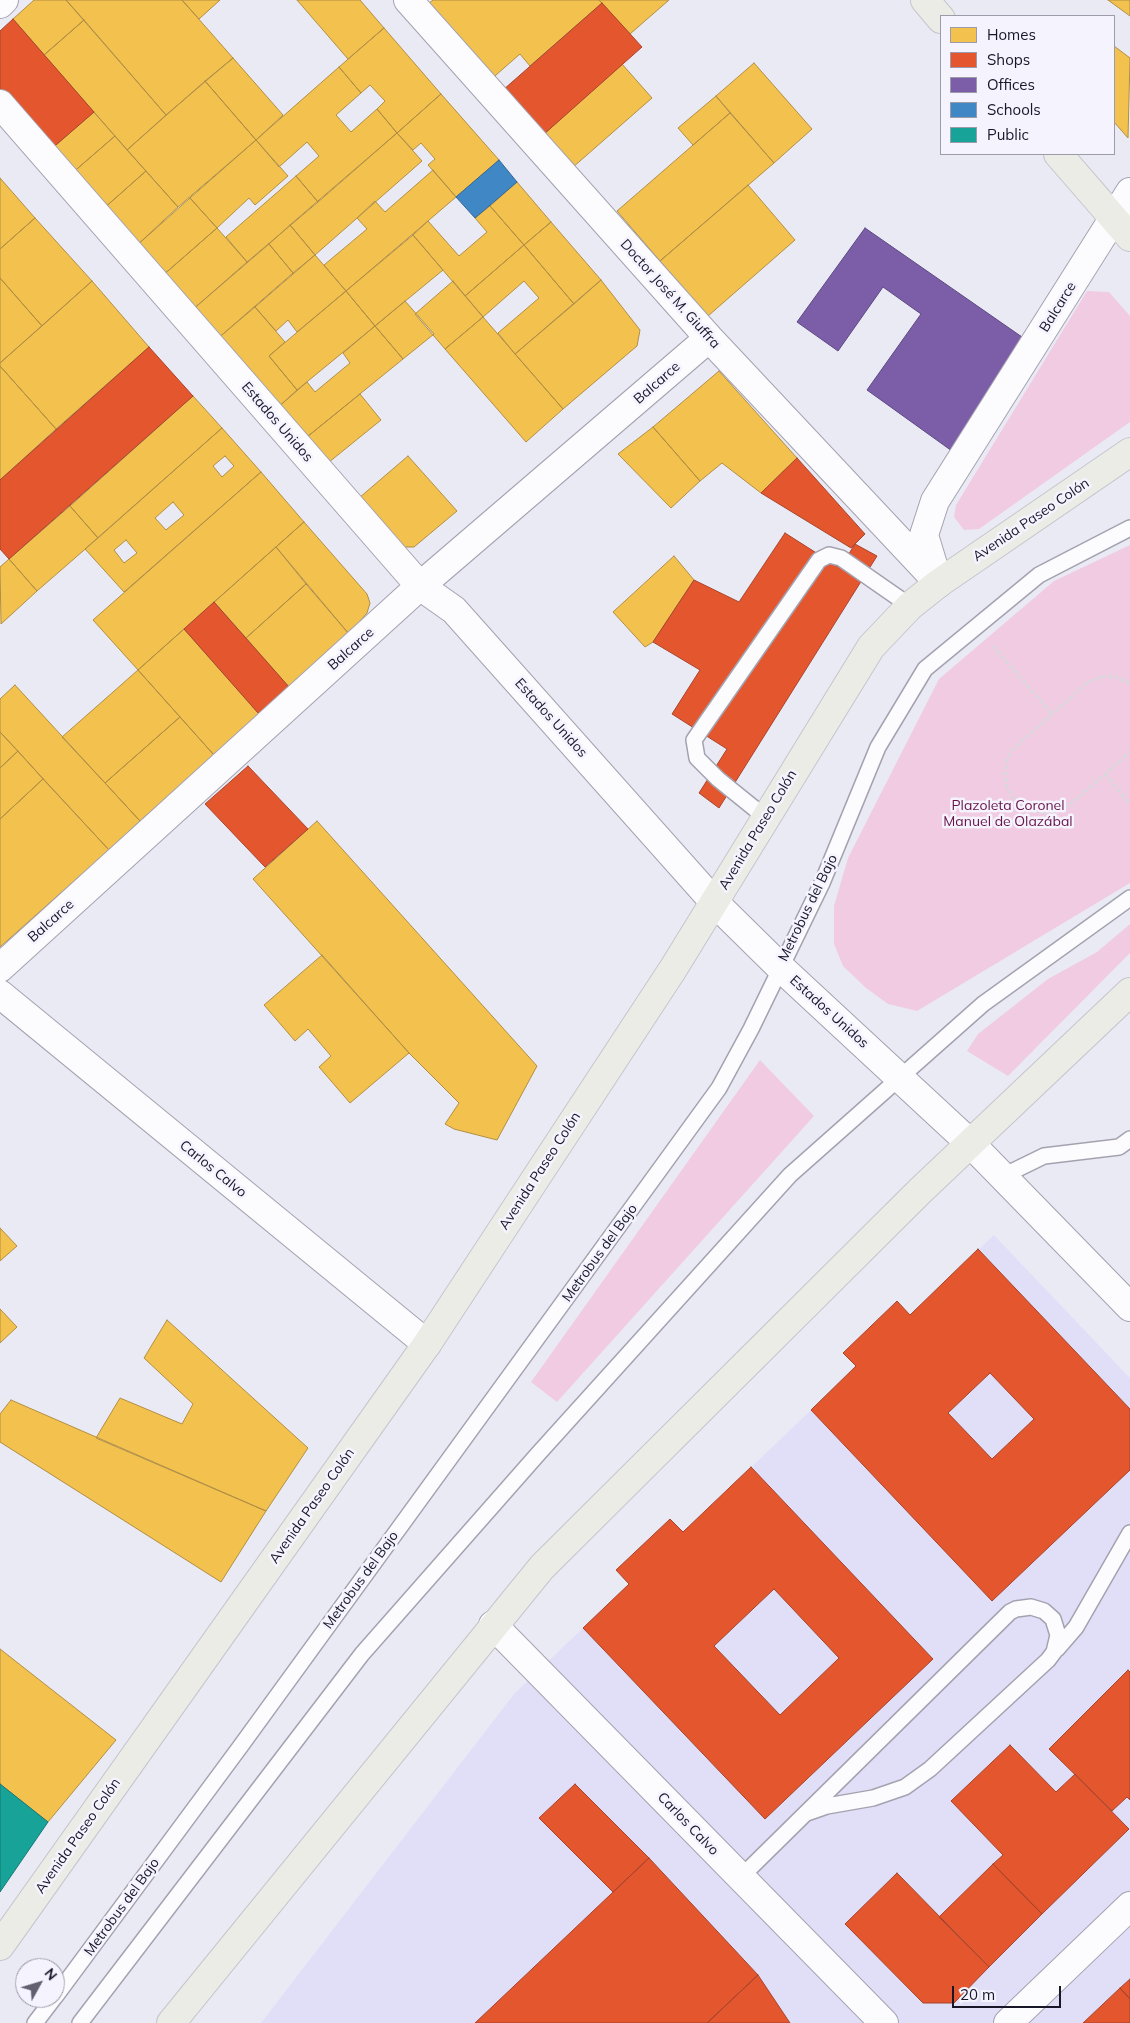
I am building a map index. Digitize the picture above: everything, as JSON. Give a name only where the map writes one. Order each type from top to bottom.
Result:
[{"type":"main road","points":[[925,0],[940,18]]},
{"type":"main road","points":[[1059,155],[1122,227]]},
{"type":"main road","name":"Avenida Paseo Colón","points":[[0,1946],[427,1344],[715,903],[765,817],[871,647],[910,606],[939,583],[1130,452]]},
{"type":"main road","points":[[172,2023],[493,1625],[542,1567],[920,1191],[1130,992]]},
{"type":"street","points":[[0,4],[4,0]]},
{"type":"street","name":"Doctor José M. Giuffra","points":[[408,0],[709,338],[939,583]]},
{"type":"street","name":"Estados Unidos","points":[[0,104],[420,586],[454,610],[715,903],[780,967],[901,1077],[971,1144],[1130,1307]]},
{"type":"street","name":"Balcarce","points":[[939,583],[924,535],[936,501],[1122,227],[1130,192]]},
{"type":"street","name":"Balcarce","points":[[0,968],[420,586],[709,338]]},
{"type":"street","name":"Carlos Calvo","points":[[0,994],[427,1344]]},
{"type":"street","name":"Carlos Calvo","points":[[493,1625],[884,2023]]},
{"type":"street","points":[[1008,2023],[1130,1906]]},
{"type":"lane","name":"Metrobus del Bajo","points":[[65,1982],[240,1747],[719,1088],[751,1029],[822,883],[878,747],[925,669],[1038,575],[1130,528]]},
{"type":"lane","points":[[765,817],[718,779],[697,758],[694,740],[819,560],[829,555],[841,558],[910,606]]},
{"type":"lane","points":[[80,2023],[362,1654],[538,1454],[790,1175],[983,1004],[1130,898]]},
{"type":"lane","points":[[1003,1176],[1044,1156],[1119,1147],[1130,1139]]},
{"type":"lane","points":[[807,1812],[827,1806],[873,1798],[904,1787],[930,1768],[1054,1652],[1076,1627],[1130,1533]]},
{"type":"lane","points":[[741,1878],[1010,1612],[1016,1609],[1031,1607],[1038,1608],[1049,1614],[1056,1626],[1058,1635],[1054,1652]]},
{"type":"lane","name":"Metrobus del Bajo","points":[[35,2023],[46,2008]]},
{"type":"path","points":[[1130,683],[1113,676],[1100,677],[1087,682],[1013,748],[1007,760],[1005,774],[1007,788],[1014,799],[1024,807],[1036,812],[1049,813],[1061,810],[1072,803],[1130,752]]},
{"type":"path","points":[[1105,774],[1130,804]]},
{"type":"shaded area","points":[[994,1235],[1130,1378],[1130,2023],[261,2023],[514,1694]]},
{"type":"green space","points":[[1087,291],[1109,292],[1130,316],[1130,422],[979,529],[964,530],[954,517],[956,505]]},
{"type":"green space","name":"Plazoleta Coronel Manuel de Olazábal","points":[[1130,545],[1130,883],[917,1011],[888,1004],[866,988],[843,966],[834,944],[834,906],[848,858],[939,679],[1054,581]]},
{"type":"green space","points":[[1130,924],[1130,953],[1008,1076],[967,1051],[978,1034],[1048,979],[1097,952]]},
{"type":"green space","points":[[760,1060],[814,1116],[557,1402],[531,1382]]},
{"type":"building: Homes","points":[[34,0],[66,0],[84,20],[44,55],[13,19]]},
{"type":"building: Homes","points":[[66,0],[182,0],[233,58],[166,115]]},
{"type":"building: Homes","points":[[182,0],[220,0],[199,19]]},
{"type":"building: Homes","points":[[297,0],[360,0],[384,28],[348,59]]},
{"type":"building: Homes","points":[[433,0],[599,0],[602,3],[530,66],[520,54],[488,82],[423,8]]},
{"type":"building: Homes","points":[[599,0],[669,0],[630,34]]},
{"type":"building: Homes","points":[[1108,0],[1130,0],[1130,16]]},
{"type":"building: Homes","points":[[84,20],[166,115],[127,150],[44,55]]},
{"type":"building: Homes","points":[[384,28],[441,94],[397,133],[377,109],[385,101],[370,85],[361,93],[339,67]]},
{"type":"building: Homes","points":[[1115,47],[1130,58],[1128,138],[1115,123]]},
{"type":"building: Homes","points":[[233,58],[283,115],[256,140],[205,81]]},
{"type":"building: Homes","points":[[754,63],[812,129],[774,163],[716,96]]},
{"type":"building: Homes","points":[[622,64],[652,98],[572,168],[543,135]]},
{"type":"building: Homes","points":[[339,67],[361,93],[336,115],[351,132],[377,109],[397,133],[318,202],[296,176],[319,156],[307,142],[279,167],[256,140]]},
{"type":"building: Homes","points":[[205,81],[256,140],[178,207],[127,150]]},
{"type":"building: Homes","points":[[441,94],[499,160],[456,197],[428,165],[435,159],[421,143],[413,150],[397,133]]},
{"type":"building: Homes","points":[[716,96],[730,113],[693,145],[678,128]]},
{"type":"building: Homes","points":[[94,112],[115,136],[70,175],[49,151]]},
{"type":"building: Homes","points":[[730,113],[774,163],[660,261],[617,211]]},
{"type":"building: Homes","points":[[397,133],[422,161],[315,255],[290,225]]},
{"type":"building: Homes","points":[[115,136],[146,171],[102,210],[70,175]]},
{"type":"building: Homes","points":[[256,140],[288,176],[255,205],[249,198],[217,228],[190,198]]},
{"type":"building: Homes","points":[[433,170],[456,197],[346,291],[324,265],[367,229],[357,218],[375,201],[385,212]]},
{"type":"building: Homes","points":[[146,171],[178,207],[134,248],[102,210]]},
{"type":"building: Homes","points":[[296,176],[318,202],[247,262],[226,237]]},
{"type":"building: Homes","points":[[0,178],[35,218],[0,249]]},
{"type":"building: Homes","points":[[517,182],[551,222],[524,245],[490,206]]},
{"type":"building: Homes","points":[[748,185],[795,240],[708,316],[660,261]]},
{"type":"building: Homes","points":[[190,198],[217,228],[161,277],[134,248]]},
{"type":"building: Homes","points":[[490,206],[524,245],[465,296],[413,235],[428,221],[459,256],[487,232],[475,218]]},
{"type":"building: Homes","points":[[35,218],[92,281],[42,326],[0,278],[0,249]]},
{"type":"building: Homes","points":[[551,222],[601,280],[574,304],[524,245]]},
{"type":"building: Homes","points":[[290,225],[315,255],[293,273],[269,244]]},
{"type":"building: Homes","points":[[217,228],[247,262],[191,311],[161,277]]},
{"type":"building: Homes","points":[[413,235],[443,270],[375,326],[346,291]]},
{"type":"building: Homes","points":[[269,244],[293,273],[216,340],[191,311]]},
{"type":"building: Homes","points":[[524,245],[574,304],[515,354],[498,333],[539,298],[524,281],[483,317],[465,296]]},
{"type":"building: Homes","points":[[315,255],[346,291],[297,332],[288,320],[276,331],[255,307]]},
{"type":"building: Homes","points":[[0,278],[42,326],[0,363]]},
{"type":"building: Homes","points":[[601,280],[640,330],[637,346],[563,409],[515,354]]},
{"type":"building: Homes","points":[[92,281],[149,347],[56,429],[0,366],[0,363]]},
{"type":"building: Homes","points":[[453,281],[483,317],[445,349],[415,314]]},
{"type":"building: Homes","points":[[346,291],[375,326],[297,390],[269,356]]},
{"type":"building: Homes","points":[[405,301],[434,334],[403,359],[375,326]]},
{"type":"building: Homes","points":[[255,307],[285,342],[269,356],[297,390],[276,409],[216,340]]},
{"type":"building: Homes","points":[[483,317],[563,409],[526,442],[445,349]]},
{"type":"building: Homes","points":[[375,326],[403,359],[302,441],[276,409],[307,382],[315,392],[350,363],[343,353]]},
{"type":"building: Homes","points":[[0,366],[56,429],[0,480]]},
{"type":"building: Homes","points":[[719,371],[797,458],[761,493],[722,463],[700,481],[653,427]]},
{"type":"building: Homes","points":[[360,394],[381,420],[323,467],[302,441]]},
{"type":"building: Homes","points":[[193,396],[222,428],[98,538],[70,506]]},
{"type":"building: Homes","points":[[653,427],[700,481],[671,508],[618,454]]},
{"type":"building: Homes","points":[[222,428],[261,472],[124,592],[85,549]],"holes":[[[225,456],[234,466],[222,477],[213,466]],[[173,502],[184,515],[166,530],[155,518]],[[126,540],[137,553],[124,563],[114,550]]]},
{"type":"building: Homes","points":[[408,456],[457,511],[414,547],[405,547],[359,498]]},
{"type":"building: Homes","points":[[261,472],[304,522],[138,670],[93,620]]},
{"type":"building: Homes","points":[[70,506],[98,538],[37,591],[9,559]]},
{"type":"building: Homes","points":[[304,522],[367,594],[370,603],[367,613],[349,634],[276,547]]},
{"type":"building: Homes","points":[[276,547],[306,584],[246,638],[214,602]]},
{"type":"building: Homes","points":[[674,556],[694,580],[653,642],[645,647],[613,612]]},
{"type":"building: Homes","points":[[9,559],[37,591],[1,624],[0,567]]},
{"type":"building: Homes","points":[[306,584],[349,634],[289,687],[246,638]]},
{"type":"building: Homes","points":[[184,629],[259,714],[214,755],[138,670]]},
{"type":"building: Homes","points":[[138,670],[180,717],[105,783],[62,737]]},
{"type":"building: Homes","points":[[15,685],[140,821],[109,850],[0,732],[0,699]]},
{"type":"building: Homes","points":[[180,717],[214,755],[140,821],[105,783]]},
{"type":"building: Homes","points":[[0,732],[18,751],[0,768]]},
{"type":"building: Homes","points":[[18,751],[43,779],[0,819],[0,768]]},
{"type":"building: Homes","points":[[43,779],[109,850],[0,947],[0,819]]},
{"type":"building: Homes","points":[[317,821],[537,1066],[497,1140],[454,1129],[445,1124],[459,1103],[409,1053],[253,879]]},
{"type":"building: Homes","points":[[322,955],[409,1053],[350,1103],[319,1067],[331,1056],[308,1029],[295,1041],[264,1005]]},
{"type":"building: Homes","points":[[0,1228],[17,1246],[0,1261]]},
{"type":"building: Homes","points":[[0,1309],[17,1327],[0,1343]]},
{"type":"building: Homes","points":[[167,1320],[308,1448],[266,1511],[96,1438],[120,1398],[182,1424],[193,1404],[144,1358]]},
{"type":"building: Homes","points":[[11,1400],[266,1511],[221,1582],[0,1442],[0,1414]]},
{"type":"building: Homes","points":[[0,1649],[116,1740],[48,1822],[0,1784]]},
{"type":"building: Shops","points":[[602,3],[642,47],[543,135],[503,90]]},
{"type":"building: Shops","points":[[13,19],[94,112],[49,151],[0,91],[0,31]]},
{"type":"building: Shops","points":[[149,347],[193,396],[9,559],[0,549],[0,480]]},
{"type":"building: Shops","points":[[797,458],[865,534],[851,548],[761,493]]},
{"type":"building: Shops","points":[[785,533],[840,568],[855,544],[877,556],[719,808],[699,793],[727,749],[672,714],[700,670],[653,642],[694,580],[739,602]]},
{"type":"building: Shops","points":[[214,602],[289,687],[259,714],[184,629]]},
{"type":"building: Shops","points":[[248,766],[308,829],[265,867],[205,804]]},
{"type":"building: Shops","points":[[978,1249],[1130,1409],[1130,1470],[992,1601],[811,1410],[856,1366],[843,1353],[897,1301],[910,1315]],"holes":[[[990,1373],[1034,1419],[992,1459],[948,1413]]]},
{"type":"building: Shops","points":[[751,1467],[933,1659],[765,1819],[583,1628],[629,1584],[616,1570],[670,1519],[683,1532]],"holes":[[[774,1589],[839,1658],[780,1715],[714,1646]]]},
{"type":"building: Shops","points":[[1128,1670],[1130,1672],[1130,1800],[1127,1797],[1112,1811],[1049,1749]]},
{"type":"building: Shops","points":[[1010,1745],[1056,1792],[1075,1774],[1129,1829],[1042,1914],[993,1864],[1003,1855],[951,1801]]},
{"type":"building: Shops","points":[[575,1784],[649,1858],[613,1892],[539,1818]]},
{"type":"building: Shops","points":[[649,1858],[758,1975],[707,2023],[475,2023]]},
{"type":"building: Shops","points":[[993,1864],[1042,1914],[989,1967],[939,1917]]},
{"type":"building: Shops","points":[[897,1873],[989,1967],[954,2003],[923,2003],[845,1924]]},
{"type":"building: Shops","points":[[758,1975],[790,2023],[707,2023]]},
{"type":"building: Shops","points":[[1130,1979],[1130,1999],[1120,1988]]},
{"type":"building: Shops","points":[[1120,1988],[1130,1999],[1130,2023],[1083,2023]]},
{"type":"building: Offices","points":[[865,228],[1022,337],[952,451],[867,390],[921,314],[883,287],[838,351],[797,322]]},
{"type":"building: Schools","points":[[499,160],[517,182],[475,218],[456,197]]},
{"type":"building: Public","points":[[0,1784],[48,1822],[0,1892]]}]
